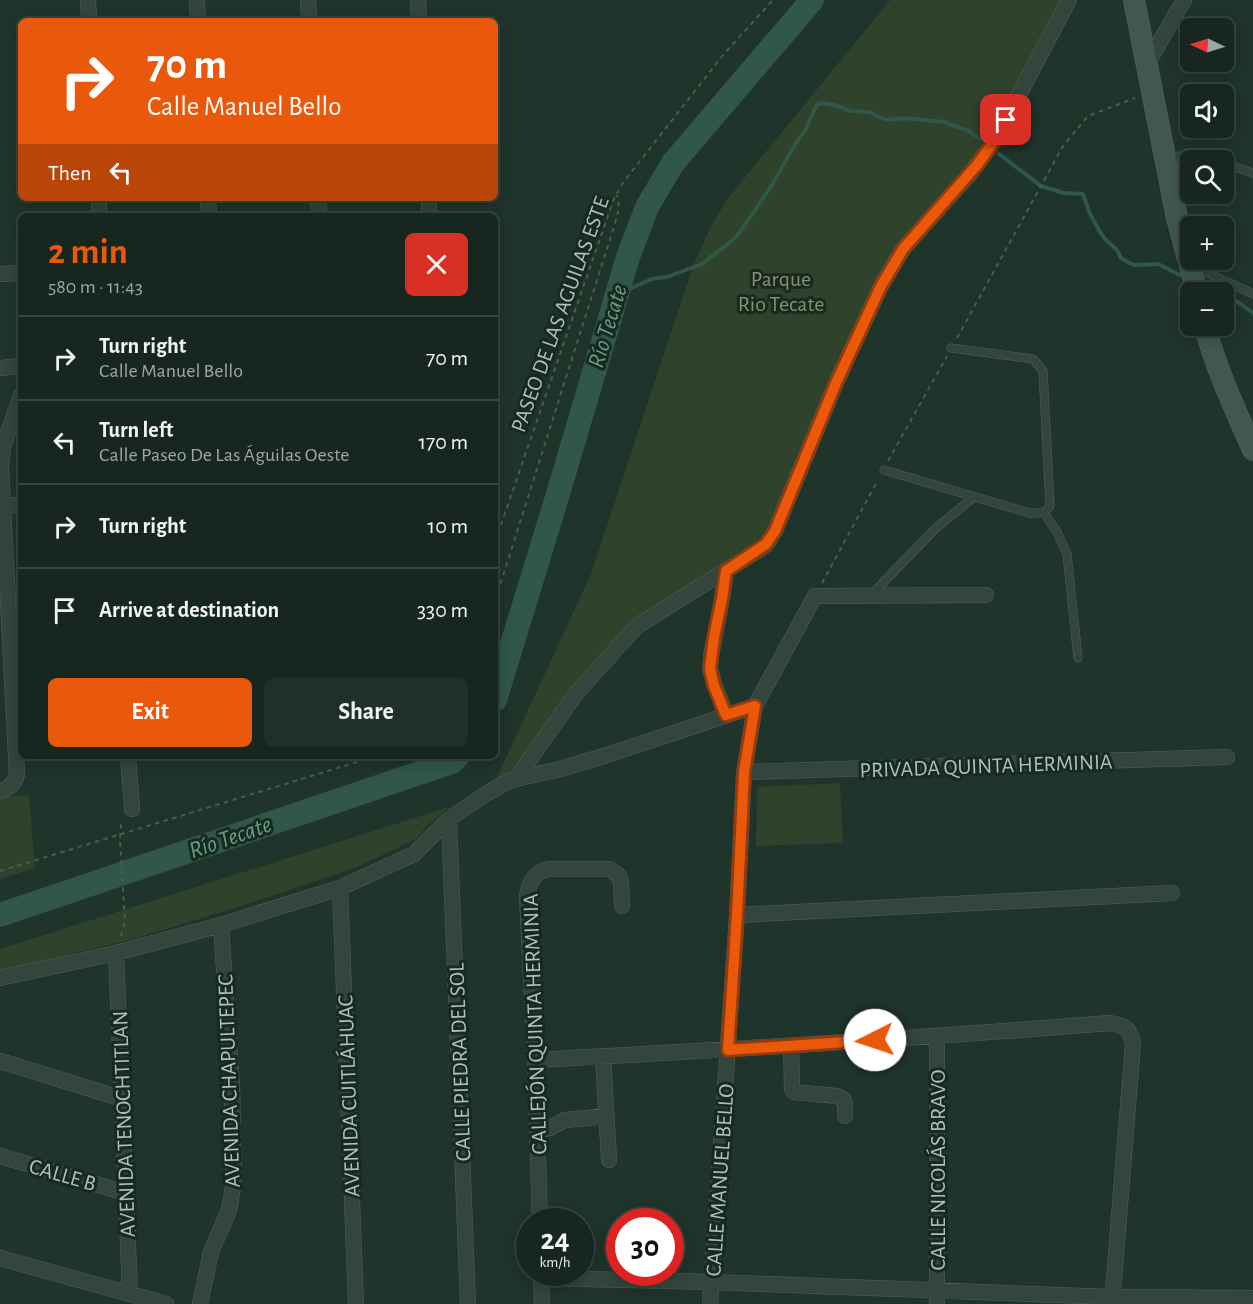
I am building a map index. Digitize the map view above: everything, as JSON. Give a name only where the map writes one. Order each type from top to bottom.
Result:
[{"type":"main road","points":[[1134,0],[1180,226]]},
{"type":"main road","points":[[1208,336],[1231,401],[1252,443]]},
{"type":"street","points":[[88,0],[89,18]]},
{"type":"street","points":[[197,0],[198,18]]},
{"type":"street","points":[[308,0],[309,18]]},
{"type":"street","points":[[418,0],[419,18]]},
{"type":"street","points":[[516,779],[575,695],[637,626],[766,544],[775,531],[836,383],[881,286],[903,249],[970,174],[995,140],[1069,0]]},
{"type":"street","points":[[1147,64],[1184,0]]},
{"type":"street","points":[[0,274],[18,273]]},
{"type":"street","points":[[0,368],[18,366]]},
{"type":"street","points":[[6,788],[16,775],[1,506],[1,466],[3,447],[18,403]]},
{"type":"street","points":[[1,506],[18,505]]},
{"type":"street","points":[[726,571],[710,669],[714,686],[726,715]]},
{"type":"street","points":[[815,596],[986,595]]},
{"type":"street","name":"CALLE MANUEL BELLO","points":[[710,1304],[737,915],[744,772],[755,706],[815,596]]},
{"type":"street","points":[[0,978],[116,953],[221,925],[340,888],[414,854],[449,819],[484,795],[516,779],[604,756],[755,706]]},
{"type":"street","name":"PRIVADA QUINTA HERMINIA","points":[[744,772],[1227,757]]},
{"type":"street","points":[[128,759],[132,809]]},
{"type":"street","name":"CALLE PIEDRA DEL SOL","points":[[449,819],[468,1304]]},
{"type":"street","name":"CALLEJÓN QUINTA HERMINIA","points":[[540,1208],[527,896],[530,883],[534,876],[549,869],[609,869],[619,876],[622,906]]},
{"type":"street","name":"AVENIDA CUITLÁHUAC","points":[[340,888],[356,1304]]},
{"type":"street","points":[[737,915],[1172,893]]},
{"type":"street","name":"AVENIDA CHAPULTEPEC","points":[[200,1304],[211,1252],[230,1210],[234,1182],[232,1084],[221,925]]},
{"type":"street","name":"AVENIDA TENOCHTITLAN","points":[[116,953],[130,1294]]},
{"type":"street","points":[[535,1060],[791,1046],[1110,1023],[1120,1025],[1128,1029],[1133,1044],[1112,1301]]},
{"type":"street","name":"CALLE NICOLÁS BRAVO","points":[[937,1297],[938,1036]]},
{"type":"street","points":[[791,1046],[792,1089],[794,1092],[837,1096],[843,1099],[845,1116]]},
{"type":"street","points":[[603,1056],[609,1160]]},
{"type":"street","points":[[0,1061],[123,1099]]},
{"type":"street","points":[[537,1130],[550,1128],[565,1120],[607,1116]]},
{"type":"street","name":"CALLE B","points":[[0,1156],[126,1193]]},
{"type":"street","points":[[0,1258],[166,1304]]},
{"type":"street","points":[[594,1277],[712,1282],[937,1297],[1112,1301],[1253,1299]]},
{"type":"street","points":[[541,1286],[542,1304]]},
{"type":"lane","points":[[1165,157],[1180,156]]},
{"type":"lane","points":[[1234,166],[1253,173]]},
{"type":"lane","points":[[1202,270],[1253,294]]},
{"type":"lane","points":[[884,470],[1029,513],[1044,513],[1050,506],[1043,371],[1033,359],[951,348]]},
{"type":"lane","points":[[870,596],[936,528],[974,497]]},
{"type":"lane","points":[[1044,513],[1057,532],[1067,554],[1078,658]]},
{"type":"path","name":"PASEO DE LAS AGUILAS ESTE","points":[[498,533],[606,220],[622,184],[723,55],[773,0]]},
{"type":"path","points":[[815,596],[1063,146],[1088,116],[1152,91]]},
{"type":"path","points":[[498,592],[617,218],[620,207],[617,195]]},
{"type":"path","points":[[0,871],[367,759]]},
{"type":"path","points":[[125,922],[120,834],[124,817],[132,809]]},
{"type":"green space","name":"Parque Rio Tecate","points":[[890,0],[1073,0],[1014,120],[917,236],[881,289],[760,548],[661,605],[530,756],[491,790],[591,574],[693,266],[711,226],[728,198]]},
{"type":"green space","points":[[840,783],[843,843],[756,846],[757,787]]},
{"type":"green space","points":[[29,795],[35,868],[0,879],[0,797]]},
{"type":"green space","points":[[449,807],[416,839],[357,867],[137,938],[0,971],[0,949]]},
{"type":"waterway","name":"Río Tecate","points":[[498,690],[628,257],[647,207],[673,163],[812,0]]},
{"type":"waterway","points":[[615,299],[627,290],[652,279],[667,277],[702,264],[733,240],[772,185],[805,131],[818,104],[834,105],[851,111],[869,112],[886,120],[904,118],[944,122],[969,131],[981,140]]},
{"type":"waterway","points":[[999,154],[1041,186],[1064,193],[1083,194],[1100,232],[1117,250],[1121,258],[1134,265],[1158,264],[1180,275]]},
{"type":"waterway","points":[[1234,300],[1253,313]]},
{"type":"waterway","name":"Río Tecate","points":[[0,915],[452,762],[455,759]]},
{"type":"route","points":[[875,1040],[728,1050],[744,772],[755,706],[726,715],[714,686],[710,669],[711,656],[726,571],[766,544],[775,531],[836,383],[881,286],[903,249],[970,174],[995,140],[1006,120]]}]
